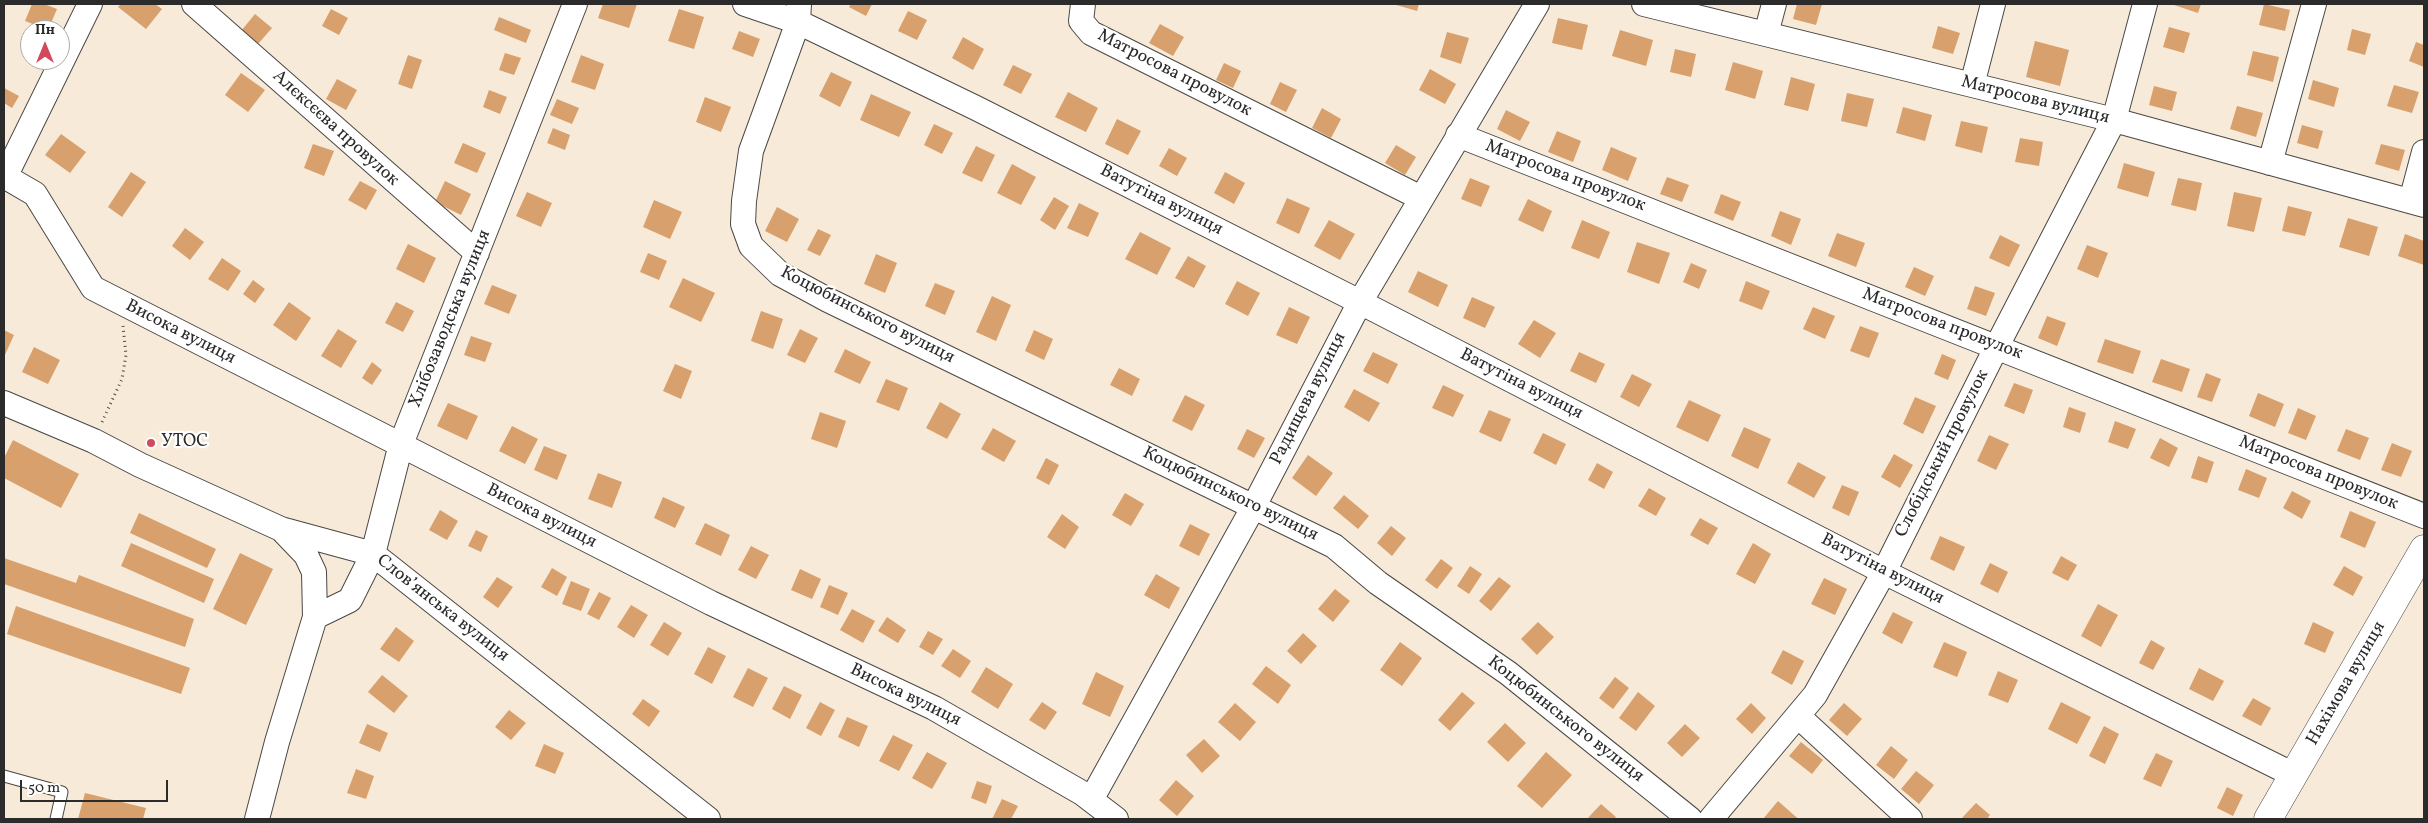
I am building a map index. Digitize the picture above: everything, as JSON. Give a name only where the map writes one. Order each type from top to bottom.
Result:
[{"type":"street","points":[[5,176],[90,4]]},
{"type":"street","name":"Алєксєєва провулок","points":[[194,4],[477,252]]},
{"type":"street","name":"Хлібозаводська вулиця","points":[[316,617],[350,600],[373,554],[401,444],[575,4]]},
{"type":"street","name":"Ватутіна вулиця","points":[[744,4],[799,13],[976,108],[1360,302],[1884,572],[2294,775]]},
{"type":"street","name":"Матросова провулок","points":[[1083,4],[1081,21],[1091,33],[1421,198]]},
{"type":"street","name":"Радищева вулиця","points":[[1092,800],[1254,506],[1360,302],[1536,4]]},
{"type":"street","name":"Матросова вулиця","points":[[1644,4],[2114,120],[2418,203]]},
{"type":"street","points":[[1766,34],[1774,4]]},
{"type":"street","points":[[1972,85],[1993,4]]},
{"type":"street","name":"Слобідський провулок","points":[[1711,819],[1815,695],[1884,572],[1997,346],[2114,120],[2145,4]]},
{"type":"street","points":[[2270,163],[2314,4]]},
{"type":"street","name":"Коцюбинського вулиця","points":[[799,13],[752,151],[743,224],[751,246],[780,274],[837,305],[1334,546],[1378,583],[1508,673],[1690,819]]},
{"type":"street","name":"Матросова провулок","points":[[1458,135],[2424,516]]},
{"type":"street","points":[[2418,203],[2424,152]]},
{"type":"street","name":"Висока вулиця","points":[[5,176],[35,194],[93,288],[279,384],[401,444],[529,512],[711,603],[934,708],[1092,800],[1113,818]]},
{"type":"street","name":"Слов’янська вулиця","points":[[4,403],[94,441],[140,465],[281,529],[373,554],[708,819]]},
{"type":"street","points":[[257,819],[277,742],[316,617],[314,572],[306,555],[281,529]]},
{"type":"street","name":"Нахімова вулиця","points":[[2268,819],[2424,549]]},
{"type":"street","points":[[1798,716],[1910,819]]},
{"type":"lane","points":[[4,776],[62,792],[56,819]]},
{"type":"path","points":[[94,441],[122,379],[126,355],[122,323],[107,295]]},
{"type":"building","points":[[32,4],[44,4],[57,9],[52,20],[25,20]]},
{"type":"building","points":[[121,4],[155,4],[162,9],[146,29],[118,7]]},
{"type":"building","points":[[603,4],[637,4],[629,28],[598,18]]},
{"type":"building","points":[[851,4],[872,4],[866,16],[849,7]]},
{"type":"building","points":[[1393,4],[1419,4],[1417,11]]},
{"type":"building","points":[[1797,4],[1822,4],[1816,25],[1793,19]]},
{"type":"building","points":[[2174,4],[2201,4],[2198,13]]},
{"type":"building","points":[[2264,4],[2290,10],[2285,31],[2259,25]]},
{"type":"building","points":[[331,9],[348,18],[339,35],[322,26]]},
{"type":"building","points":[[679,9],[704,17],[694,49],[668,41]]},
{"type":"building","points":[[908,11],[927,20],[917,40],[898,31]]},
{"type":"building","points":[[255,14],[272,28],[258,44],[241,31]]},
{"type":"building","points":[[499,17],[531,30],[526,43],[494,30]]},
{"type":"building","points":[[1558,18],[1588,25],[1582,50],[1552,43]]},
{"type":"building","points":[[1160,24],[1184,37],[1173,56],[1149,43]]},
{"type":"building","points":[[1938,26],[1960,33],[1953,54],[1932,48]]},
{"type":"building","points":[[2169,27],[2190,33],[2184,53],[2163,47]]},
{"type":"building","points":[[2352,29],[2371,34],[2365,55],[2347,50]]},
{"type":"building","points":[[1620,30],[1653,40],[1646,66],[1612,56]]},
{"type":"building","points":[[739,31],[760,39],[753,57],[732,49]]},
{"type":"building","points":[[1447,32],[1469,38],[1461,64],[1440,57]]},
{"type":"building","points":[[963,37],[984,49],[973,70],[952,58]]},
{"type":"building","points":[[2035,41],[2069,50],[2060,86],[2026,77]]},
{"type":"building","points":[[2416,42],[2424,45],[2424,67],[2409,61]]},
{"type":"building","points":[[1675,49],[1696,54],[1691,77],[1670,72]]},
{"type":"building","points":[[2253,51],[2279,57],[2273,82],[2247,75]]},
{"type":"building","points":[[505,53],[521,58],[514,75],[499,70]]},
{"type":"building","points":[[408,55],[422,60],[412,89],[398,84]]},
{"type":"building","points":[[581,55],[604,64],[595,90],[571,82]]},
{"type":"building","points":[[1733,62],[1763,71],[1755,99],[1725,90]]},
{"type":"building","points":[[1224,63],[1241,71],[1233,88],[1216,80]]},
{"type":"building","points":[[1013,65],[1032,74],[1021,94],[1003,85]]},
{"type":"building","points":[[1430,69],[1456,84],[1445,104],[1419,90]]},
{"type":"building","points":[[831,72],[852,82],[840,107],[819,96]]},
{"type":"building","points":[[241,73],[265,90],[248,112],[225,95]]},
{"type":"building","points":[[1791,77],[1815,84],[1808,111],[1784,105]]},
{"type":"building","points":[[337,79],[357,90],[346,110],[326,99]]},
{"type":"building","points":[[2313,80],[2339,88],[2334,107],[2308,99]]},
{"type":"building","points":[[1280,82],[1297,90],[1286,112],[1270,104]]},
{"type":"building","points":[[2394,85],[2419,92],[2412,113],[2387,106]]},
{"type":"building","points":[[2154,86],[2177,92],[2172,111],[2149,105]]},
{"type":"building","points":[[4,88],[19,96],[12,108],[4,103]]},
{"type":"building","points":[[489,90],[507,97],[500,114],[483,107]]},
{"type":"building","points":[[1068,92],[1098,108],[1086,132],[1055,117]]},
{"type":"building","points":[[1847,93],[1874,99],[1867,127],[1841,121]]},
{"type":"building","points":[[871,94],[911,112],[899,137],[860,120]]},
{"type":"building","points":[[705,97],[731,107],[721,132],[696,122]]},
{"type":"building","points":[[557,99],[579,108],[572,124],[550,115]]},
{"type":"building","points":[[2237,106],[2263,113],[2256,137],[2230,129]]},
{"type":"building","points":[[1903,107],[1932,115],[1925,141],[1896,133]]},
{"type":"building","points":[[1322,108],[1341,119],[1331,138],[1312,128]]},
{"type":"building","points":[[1506,110],[1530,122],[1520,141],[1497,129]]},
{"type":"building","points":[[1117,119],[1141,131],[1128,155],[1105,144]]},
{"type":"building","points":[[1961,121],[1988,127],[1982,153],[1955,146]]},
{"type":"building","points":[[934,124],[953,133],[942,154],[924,145]]},
{"type":"building","points":[[2302,125],[2323,131],[2318,149],[2297,143]]},
{"type":"building","points":[[553,128],[570,135],[565,150],[547,143]]},
{"type":"building","points":[[1557,131],[1581,141],[1573,162],[1548,152]]},
{"type":"building","points":[[61,134],[86,152],[70,173],[45,155]]},
{"type":"building","points":[[2020,138],[2043,142],[2039,166],[2015,162]]},
{"type":"building","points":[[463,143],[486,153],[477,173],[454,163]]},
{"type":"building","points":[[313,144],[334,151],[324,176],[304,168]]},
{"type":"building","points":[[2381,144],[2405,150],[2399,171],[2375,164]]},
{"type":"building","points":[[1396,145],[1416,157],[1405,175],[1385,163]]},
{"type":"building","points":[[976,146],[995,155],[982,182],[962,173]]},
{"type":"building","points":[[1611,147],[1637,158],[1628,181],[1602,170]]},
{"type":"building","points":[[1169,148],[1187,158],[1177,176],[1159,166]]},
{"type":"building","points":[[2124,163],[2155,172],[2148,197],[2117,188]]},
{"type":"building","points":[[1012,164],[1036,177],[1021,205],[997,193]]},
{"type":"building","points":[[131,172],[146,182],[122,217],[108,207]]},
{"type":"building","points":[[1225,172],[1245,183],[1234,204],[1214,193]]},
{"type":"building","points":[[1667,177],[1689,185],[1682,202],[1660,194]]},
{"type":"building","points":[[1470,178],[1490,186],[1481,207],[1461,199]]},
{"type":"building","points":[[2178,178],[2202,183],[2196,211],[2171,205]]},
{"type":"building","points":[[360,181],[377,190],[366,210],[348,200]]},
{"type":"building","points":[[445,181],[471,194],[461,215],[435,202]]},
{"type":"building","points":[[527,192],[552,203],[541,227],[516,216]]},
{"type":"building","points":[[2234,192],[2262,198],[2254,232],[2227,226]]},
{"type":"building","points":[[1721,194],[1741,202],[1733,221],[1714,213]]},
{"type":"building","points":[[1054,197],[1069,206],[1055,230],[1040,220]]},
{"type":"building","points":[[1287,198],[1310,208],[1299,234],[1276,223]]},
{"type":"building","points":[[1528,199],[1552,211],[1543,232],[1518,220]]},
{"type":"building","points":[[654,200],[682,212],[670,239],[643,227]]},
{"type":"building","points":[[1079,203],[1099,213],[1088,237],[1067,228]]},
{"type":"building","points":[[2288,206],[2312,212],[2305,236],[2282,231]]},
{"type":"building","points":[[777,207],[799,219],[787,242],[765,231]]},
{"type":"building","points":[[1780,211],[1801,219],[1791,245],[1771,236]]},
{"type":"building","points":[[2348,218],[2378,227],[2369,256],[2339,247]]},
{"type":"building","points":[[1329,220],[1355,234],[1340,260],[1314,246]]},
{"type":"building","points":[[1582,220],[1610,232],[1599,259],[1571,248]]},
{"type":"building","points":[[185,228],[204,242],[190,260],[172,246]]},
{"type":"building","points":[[818,229],[831,235],[820,256],[807,250]]},
{"type":"building","points":[[1140,232],[1171,248],[1157,275],[1125,259]]},
{"type":"building","points":[[1837,233],[1865,243],[1856,267],[1828,256]]},
{"type":"building","points":[[2405,234],[2424,241],[2424,265],[2398,256]]},
{"type":"building","points":[[2000,235],[2020,245],[2009,267],[1989,258]]},
{"type":"building","points":[[1637,242],[1670,253],[1659,284],[1627,272]]},
{"type":"building","points":[[408,244],[436,258],[424,283],[396,269]]},
{"type":"building","points":[[2087,245],[2108,253],[2098,278],[2077,269]]},
{"type":"building","points":[[648,253],[667,261],[659,280],[640,272]]},
{"type":"building","points":[[876,254],[897,263],[885,293],[864,284]]},
{"type":"building","points":[[1188,256],[1206,266],[1194,288],[1175,278]]},
{"type":"building","points":[[222,258],[241,271],[228,291],[208,279]]},
{"type":"building","points":[[1691,263],[1707,270],[1699,289],[1683,282]]},
{"type":"building","points":[[1914,267],[1934,276],[1925,296],[1905,287]]},
{"type":"building","points":[[1418,271],[1448,285],[1438,307],[1408,292]]},
{"type":"building","points":[[683,278],[715,293],[701,322],[669,307]]},
{"type":"building","points":[[253,280],[265,289],[255,303],[243,294]]},
{"type":"building","points":[[1237,281],[1260,293],[1248,316],[1225,304]]},
{"type":"building","points":[[1746,281],[1770,291],[1762,310],[1739,301]]},
{"type":"building","points":[[935,283],[955,291],[945,315],[925,306]]},
{"type":"building","points":[[492,285],[517,295],[509,314],[484,304]]},
{"type":"building","points":[[1975,286],[1995,293],[1986,316],[1967,309]]},
{"type":"building","points":[[992,296],[1011,305],[996,341],[976,332]]},
{"type":"building","points":[[1472,297],[1495,307],[1485,328],[1463,318]]},
{"type":"building","points":[[289,302],[311,318],[296,341],[273,325]]},
{"type":"building","points":[[396,302],[414,311],[403,332],[385,323]]},
{"type":"building","points":[[1289,307],[1310,317],[1297,344],[1276,335]]},
{"type":"building","points":[[1813,307],[1835,316],[1825,339],[1803,329]]},
{"type":"building","points":[[761,311],[783,319],[773,349],[751,341]]},
{"type":"building","points":[[2047,316],[2066,323],[2057,346],[2038,338]]},
{"type":"building","points":[[1534,320],[1556,333],[1540,358],[1518,344]]},
{"type":"building","points":[[1860,326],[1879,333],[1869,358],[1850,351]]},
{"type":"building","points":[[338,329],[357,341],[341,368],[321,356]]},
{"type":"building","points":[[800,329],[818,338],[805,363],[787,355]]},
{"type":"building","points":[[4,330],[14,335],[4,357]]},
{"type":"building","points":[[1034,330],[1053,339],[1044,360],[1025,351]]},
{"type":"building","points":[[471,336],[492,343],[485,362],[464,355]]},
{"type":"building","points":[[2105,339],[2141,351],[2133,374],[2097,362]]},
{"type":"building","points":[[34,347],[60,360],[48,384],[22,372]]},
{"type":"building","points":[[845,349],[871,362],[860,384],[834,372]]},
{"type":"building","points":[[1373,352],[1398,364],[1388,384],[1363,371]]},
{"type":"building","points":[[1579,352],[1605,364],[1596,383],[1570,371]]},
{"type":"building","points":[[1942,354],[1956,360],[1948,380],[1934,374]]},
{"type":"building","points":[[2161,359],[2190,369],[2182,392],[2152,382]]},
{"type":"building","points":[[372,362],[382,370],[372,385],[362,378]]},
{"type":"building","points":[[675,364],[692,371],[681,399],[663,391]]},
{"type":"building","points":[[1119,368],[1140,379],[1132,396],[1110,385]]},
{"type":"building","points":[[2206,373],[2221,379],[2212,402],[2197,397]]},
{"type":"building","points":[[1632,374],[1652,384],[1639,407],[1620,397]]},
{"type":"building","points":[[886,379],[908,388],[899,411],[876,402]]},
{"type":"building","points":[[2014,383],[2033,390],[2024,414],[2004,406]]},
{"type":"building","points":[[1443,385],[1464,395],[1453,417],[1432,408]]},
{"type":"building","points":[[1354,389],[1380,403],[1369,422],[1344,407]]},
{"type":"building","points":[[2258,393],[2284,404],[2275,427],[2249,416]]},
{"type":"building","points":[[1185,395],[1205,405],[1192,431],[1172,421]]},
{"type":"building","points":[[1915,397],[1936,406],[1923,434],[1903,424]]},
{"type":"building","points":[[1689,400],[1721,415],[1708,442],[1676,427]]},
{"type":"building","points":[[940,402],[961,414],[947,439],[926,428]]},
{"type":"building","points":[[448,403],[478,416],[467,440],[437,426]]},
{"type":"building","points":[[2069,407],[2086,413],[2080,433],[2063,427]]},
{"type":"building","points":[[2298,408],[2316,416],[2306,440],[2288,433]]},
{"type":"building","points":[[1489,410],[1511,419],[1501,442],[1479,432]]},
{"type":"building","points":[[820,412],[846,421],[837,448],[811,439]]},
{"type":"building","points":[[2115,421],[2136,429],[2128,449],[2108,442]]},
{"type":"building","points":[[512,426],[538,439],[525,464],[499,451]]},
{"type":"building","points":[[1744,427],[1771,439],[1758,469],[1731,456]]},
{"type":"building","points":[[993,428],[1016,441],[1004,462],[981,449]]},
{"type":"building","points":[[1247,429],[1265,438],[1254,458],[1237,449]]},
{"type":"building","points":[[2346,429],[2369,438],[2360,460],[2337,451]]},
{"type":"building","points":[[1543,433],[1566,444],[1556,465],[1533,453]]},
{"type":"building","points":[[1989,435],[2009,444],[1996,470],[1977,461]]},
{"type":"building","points":[[2160,438],[2178,448],[2169,467],[2150,458]]},
{"type":"building","points":[[13,440],[79,474],[61,508],[4,478],[4,458]]},
{"type":"building","points":[[2392,443],[2412,451],[2401,477],[2381,470]]},
{"type":"building","points":[[544,446],[567,455],[557,480],[534,470]]},
{"type":"building","points":[[1894,454],[1913,465],[1900,488],[1881,477]]},
{"type":"building","points":[[1308,455],[1333,473],[1316,496],[1292,478]]},
{"type":"building","points":[[2198,456],[2214,462],[2207,483],[2191,478]]},
{"type":"building","points":[[1046,458],[1059,465],[1049,485],[1036,478]]},
{"type":"building","points":[[1798,462],[1826,477],[1814,498],[1787,483]]},
{"type":"building","points":[[1597,463],[1613,472],[1604,489],[1588,480]]},
{"type":"building","points":[[2246,469],[2267,478],[2259,498],[2238,490]]},
{"type":"building","points":[[598,473],[622,482],[612,508],[588,499]]},
{"type":"building","points":[[1842,485],[1859,492],[1849,516],[1832,508]]},
{"type":"building","points":[[1649,488],[1666,498],[1656,516],[1638,506]]},
{"type":"building","points":[[2292,491],[2311,501],[2302,519],[2283,508]]},
{"type":"building","points":[[1125,493],[1144,504],[1131,526],[1112,515]]},
{"type":"building","points":[[1344,495],[1369,516],[1358,529],[1333,508]]},
{"type":"building","points":[[663,497],[685,507],[675,528],[654,518]]},
{"type":"building","points":[[440,510],[458,521],[447,540],[429,530]]},
{"type":"building","points":[[2350,511],[2376,522],[2365,548],[2340,537]]},
{"type":"building","points":[[139,513],[216,549],[207,568],[130,533]]},
{"type":"building","points":[[1062,514],[1079,527],[1065,549],[1047,537]]},
{"type":"building","points":[[1700,518],[1718,528],[1708,545],[1690,535]]},
{"type":"building","points":[[705,523],[730,535],[721,556],[695,544]]},
{"type":"building","points":[[1190,524],[1210,534],[1199,556],[1179,546]]},
{"type":"building","points":[[1391,526],[1406,538],[1392,556],[1377,543]]},
{"type":"building","points":[[476,530],[488,536],[481,552],[468,546]]},
{"type":"building","points":[[1940,536],[1965,547],[1954,571],[1930,559]]},
{"type":"building","points":[[131,543],[214,579],[204,603],[121,566]]},
{"type":"building","points":[[1753,543],[1771,554],[1755,584],[1736,574]]},
{"type":"building","points":[[751,546],[769,555],[756,579],[738,570]]},
{"type":"building","points":[[240,553],[273,569],[246,625],[213,609]]},
{"type":"building","points":[[2061,556],[2077,565],[2068,581],[2052,573]]},
{"type":"building","points":[[4,558],[76,583],[79,575],[194,619],[185,647],[4,584]]},
{"type":"building","points":[[1441,559],[1453,568],[1437,589],[1425,580]]},
{"type":"building","points":[[1990,563],[2008,572],[1998,593],[1980,584]]},
{"type":"building","points":[[1470,566],[1482,574],[1469,594],[1457,586]]},
{"type":"building","points":[[2344,566],[2363,577],[2353,596],[2333,585]]},
{"type":"building","points":[[552,568],[567,577],[557,596],[541,587]]},
{"type":"building","points":[[800,569],[821,579],[812,599],[791,590]]},
{"type":"building","points":[[1156,574],[1180,588],[1169,609],[1144,595]]},
{"type":"building","points":[[497,577],[513,587],[498,608],[483,597]]},
{"type":"building","points":[[1499,577],[1511,586],[1491,611],[1479,601]]},
{"type":"building","points":[[1824,578],[1847,589],[1835,615],[1811,604]]},
{"type":"building","points":[[571,581],[590,589],[581,611],[562,604]]},
{"type":"building","points":[[829,585],[848,593],[838,615],[820,607]]},
{"type":"building","points":[[1335,589],[1350,601],[1333,622],[1318,609]]},
{"type":"building","points":[[599,592],[611,598],[599,620],[587,614]]},
{"type":"building","points":[[2098,604],[2118,615],[2101,647],[2081,636]]},
{"type":"building","points":[[631,605],[648,615],[634,638],[617,627]]},
{"type":"building","points":[[16,606],[190,668],[181,694],[7,634]]},
{"type":"building","points":[[852,609],[875,621],[863,643],[840,630]]},
{"type":"building","points":[[1893,612],[1913,622],[1902,644],[1882,633]]},
{"type":"building","points":[[887,617],[906,630],[898,643],[878,631]]},
{"type":"building","points":[[664,622],[682,633],[668,656],[650,645]]},
{"type":"building","points":[[1538,622],[1554,637],[1537,655],[1521,639]]},
{"type":"building","points":[[2313,622],[2334,632],[2325,653],[2304,644]]},
{"type":"building","points":[[396,627],[414,641],[399,662],[380,649]]},
{"type":"building","points":[[928,631],[943,639],[933,655],[919,647]]},
{"type":"building","points":[[1303,633],[1317,646],[1301,664],[1287,651]]},
{"type":"building","points":[[2151,640],[2165,648],[2153,670],[2139,663]]},
{"type":"building","points":[[1400,642],[1422,658],[1402,686],[1380,670]]},
{"type":"building","points":[[1944,642],[1967,652],[1957,677],[1933,667]]},
{"type":"building","points":[[708,647],[726,656],[712,684],[694,674]]},
{"type":"building","points":[[953,649],[971,661],[960,678],[941,666]]},
{"type":"building","points":[[1783,650],[1804,661],[1792,685],[1771,673]]},
{"type":"building","points":[[1266,666],[1291,685],[1278,704],[1252,684]]},
{"type":"building","points":[[986,667],[1013,684],[998,709],[971,692]]},
{"type":"building","points":[[748,668],[768,678],[753,707],[733,697]]},
{"type":"building","points":[[2199,668],[2224,681],[2213,701],[2189,689]]},
{"type":"building","points":[[1998,671],[2018,680],[2008,703],[1988,695]]},
{"type":"building","points":[[1096,672],[1124,686],[1110,717],[1082,704]]},
{"type":"building","points":[[382,675],[408,696],[394,713],[368,692]]},
{"type":"building","points":[[1615,677],[1629,688],[1613,709],[1599,698]]},
{"type":"building","points":[[784,686],[802,695],[790,719],[772,709]]},
{"type":"building","points":[[1462,692],[1475,703],[1450,731],[1438,720]]},
{"type":"building","points":[[1638,692],[1655,706],[1636,731],[1619,718]]},
{"type":"building","points":[[2253,698],[2271,708],[2261,726],[2242,716]]},
{"type":"building","points":[[643,699],[660,711],[649,727],[632,714]]},
{"type":"building","points":[[820,702],[835,710],[821,736],[806,728]]},
{"type":"building","points":[[1042,702],[1057,712],[1045,730],[1029,720]]},
{"type":"building","points":[[2061,702],[2091,717],[2077,744],[2048,729]]},
{"type":"building","points":[[1235,703],[1256,722],[1240,741],[1218,722]]},
{"type":"building","points":[[1751,703],[1766,718],[1752,734],[1736,719]]},
{"type":"building","points":[[1844,703],[1862,719],[1847,736],[1829,720]]},
{"type":"building","points":[[509,710],[526,723],[511,740],[495,727]]},
{"type":"building","points":[[847,717],[868,726],[859,747],[838,737]]},
{"type":"building","points":[[1505,723],[1526,743],[1508,762],[1487,742]]},
{"type":"building","points":[[367,724],[388,733],[380,752],[359,743]]},
{"type":"building","points":[[1685,724],[1700,738],[1682,757],[1667,743]]},
{"type":"building","points":[[2104,726],[2119,734],[2105,764],[2089,756]]},
{"type":"building","points":[[893,735],[913,745],[899,771],[879,761]]},
{"type":"building","points":[[1204,739],[1220,756],[1202,773],[1186,755]]},
{"type":"building","points":[[1801,742],[1823,760],[1812,774],[1789,756]]},
{"type":"building","points":[[544,744],[564,753],[555,774],[535,766]]},
{"type":"building","points":[[1891,746],[1908,760],[1894,779],[1876,765]]},
{"type":"building","points":[[927,752],[947,763],[932,789],[912,778]]},
{"type":"building","points":[[1546,752],[1572,775],[1542,808],[1517,786]]},
{"type":"building","points":[[2156,753],[2173,761],[2161,787],[2143,779]]},
{"type":"building","points":[[356,769],[374,776],[366,799],[347,793]]},
{"type":"building","points":[[1916,771],[1934,785],[1919,804],[1901,789]]},
{"type":"building","points":[[1176,780],[1194,796],[1177,816],[1159,800]]},
{"type":"building","points":[[977,781],[992,786],[986,804],[971,798]]},
{"type":"building","points":[[2227,787],[2243,795],[2233,816],[2217,808]]},
{"type":"building","points":[[85,793],[146,808],[143,819],[78,819]]},
{"type":"building","points":[[1002,799],[1018,806],[1011,819],[992,819]]},
{"type":"building","points":[[1778,801],[1795,816],[1799,819],[1763,819]]},
{"type":"building","points":[[1976,803],[1990,815],[1987,819],[1961,819]]},
{"type":"building","points":[[1601,804],[1616,817],[1614,819],[1587,819]]},
{"type":"place","name":"УТОС","points":[[151,443]]}]
